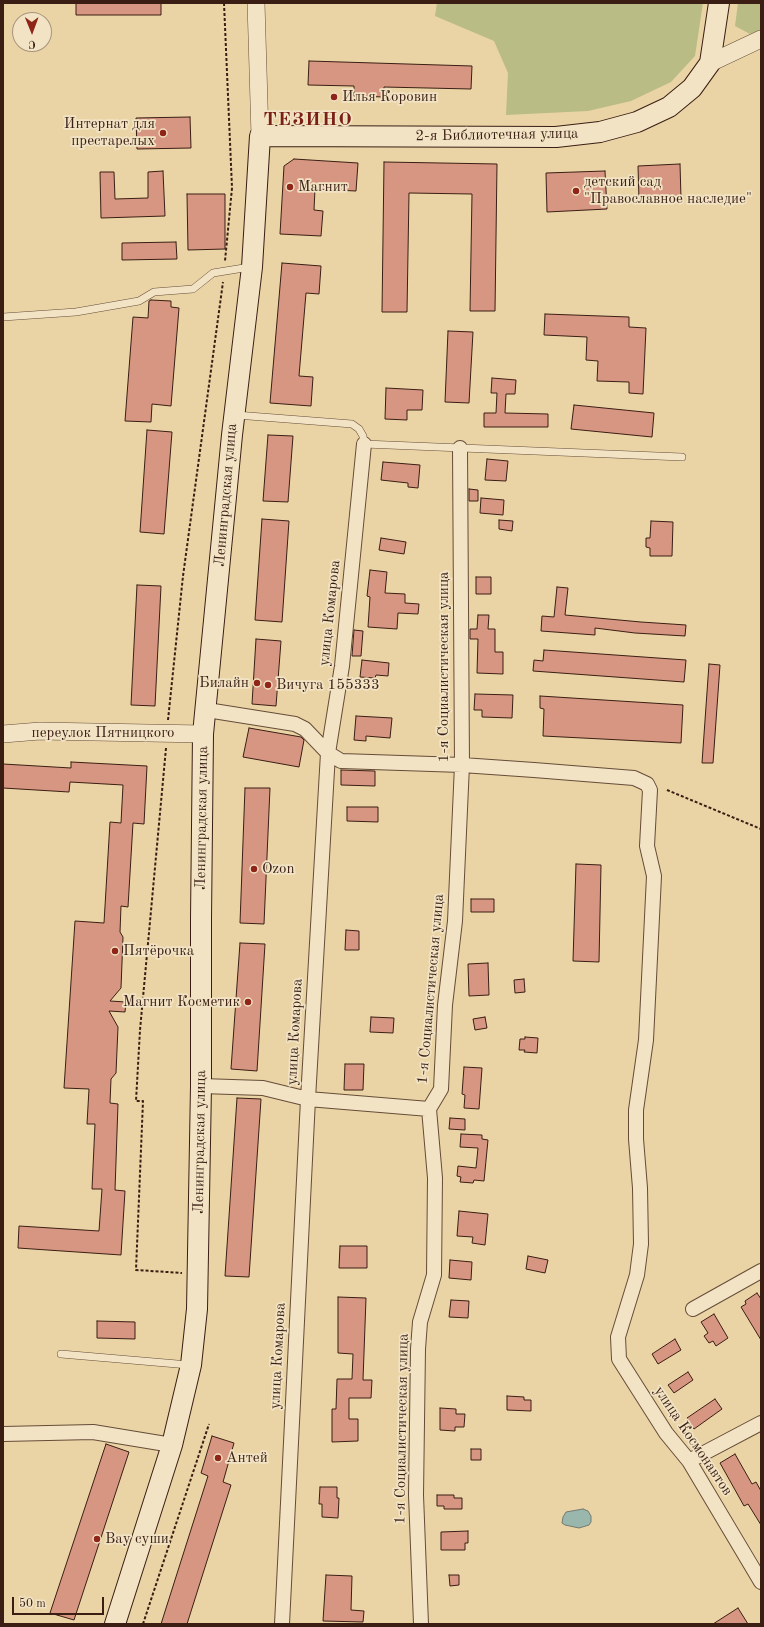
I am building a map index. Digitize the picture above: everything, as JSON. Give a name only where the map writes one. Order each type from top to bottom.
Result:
[{"type":"main road","points":[[710,63],[720,3]]},
{"type":"main road","name":"2-я Библиотечная улица","points":[[260,136],[556,137],[600,132],[637,122],[669,106],[692,88],[710,63]]},
{"type":"main road","name":"Ленинградская улица","points":[[115,1624],[172,1445],[191,1365],[197,1310],[201,1086],[201,918],[204,734],[234,415],[252,267],[260,136]]},
{"type":"street","name":"Ленинградская улица","points":[[256,3],[260,136]]},
{"type":"street","points":[[710,63],[761,38]]},
{"type":"street","name":"улица Комарова","points":[[282,1624],[308,1099],[328,752],[342,666],[364,444]]},
{"type":"street","name":"1-я Социалистическая улица","points":[[421,1624],[416,1495],[418,1348],[420,1322],[434,1275],[435,1178],[430,1109],[441,1089],[445,1005],[456,921],[462,765],[460,448]]},
{"type":"street","points":[[206,710],[295,724],[305,729],[328,752],[341,761],[462,765]]},
{"type":"street","name":"переулок Пятницкого","points":[[3,734],[40,731],[204,734]]},
{"type":"street","name":"улица Космонавтов","points":[[462,765],[634,778],[647,784],[650,790],[647,846],[654,876],[646,1040],[636,1110],[641,1244],[637,1275],[618,1337],[620,1359],[666,1433],[689,1461],[757,1566],[761,1582]]},
{"type":"street","points":[[201,1086],[263,1088],[308,1099],[430,1109]]},
{"type":"street","points":[[693,1309],[761,1271]]},
{"type":"street","points":[[689,1461],[761,1422]]},
{"type":"street","points":[[3,1434],[93,1432],[172,1445]]},
{"type":"lane","points":[[3,317],[76,312],[139,301],[154,292],[193,289],[213,273],[252,267]]},
{"type":"lane","points":[[234,415],[352,424],[359,429],[363,436],[364,444],[682,458]]},
{"type":"lane","points":[[61,1354],[191,1365]]},
{"type":"path","points":[[197,1274],[136,1270],[143,1101],[136,1101],[140,1030],[183,576],[224,271],[232,188],[224,3]]},
{"type":"path","points":[[667,790],[761,829]]},
{"type":"path","points":[[143,1624],[209,1424]]},
{"type":"green space","points":[[437,3],[703,3],[695,56],[671,82],[631,101],[588,111],[506,115],[508,73],[494,41],[435,16]]},
{"type":"green space","points":[[738,3],[761,3],[761,30],[750,34],[735,26]]},
{"type":"water","points":[[583,1509],[588,1511],[591,1516],[591,1522],[589,1525],[579,1528],[562,1523],[566,1512]]},
{"type":"building","points":[[76,3],[161,3],[161,15],[76,15]]},
{"type":"building","points":[[309,61],[472,66],[471,89],[384,87],[384,97],[354,96],[354,86],[308,85]]},
{"type":"building","name":"Интернат для престарелых","points":[[190,117],[191,148],[137,149],[136,118]]},
{"type":"building","points":[[294,159],[358,163],[356,191],[315,189],[314,210],[323,211],[321,236],[280,234],[284,166]]},
{"type":"building","points":[[384,162],[497,164],[495,311],[470,311],[472,194],[409,193],[407,312],[382,312]]},
{"type":"building","points":[[680,164],[681,198],[639,200],[638,166]]},
{"type":"building","points":[[163,171],[165,216],[101,218],[100,172],[114,172],[115,199],[148,198],[148,172]]},
{"type":"building","name":"детский сад \"Православное наследие\"","points":[[605,171],[607,209],[547,212],[546,173]]},
{"type":"building","points":[[187,194],[225,194],[225,249],[188,250]]},
{"type":"building","points":[[176,242],[177,259],[122,260],[122,243]]},
{"type":"building","points":[[282,263],[321,266],[319,294],[306,293],[299,376],[313,377],[311,406],[270,403]]},
{"type":"building","points":[[149,301],[171,301],[171,307],[179,308],[171,406],[152,404],[151,422],[125,421],[133,317],[148,318]]},
{"type":"building","points":[[545,314],[629,317],[629,327],[646,328],[643,394],[629,393],[629,382],[597,381],[598,361],[586,360],[587,337],[544,335]]},
{"type":"building","points":[[448,331],[473,332],[469,403],[445,402]]},
{"type":"building","points":[[492,378],[516,380],[515,394],[506,394],[505,413],[548,414],[548,427],[484,427],[484,413],[496,413],[497,393],[491,393]]},
{"type":"building","points":[[386,388],[423,390],[422,410],[407,410],[407,420],[385,419]]},
{"type":"building","points":[[574,405],[654,413],[652,437],[571,429]]},
{"type":"building","points":[[147,430],[172,432],[164,534],[140,532]]},
{"type":"building","points":[[268,435],[293,436],[288,502],[263,501]]},
{"type":"building","points":[[487,459],[508,461],[506,481],[485,480]]},
{"type":"building","points":[[383,462],[420,465],[418,488],[408,487],[408,483],[381,480]]},
{"type":"building","points":[[469,489],[478,490],[478,501],[469,501]]},
{"type":"building","points":[[481,498],[504,500],[503,515],[480,513]]},
{"type":"building","points":[[262,519],[289,521],[282,622],[255,620]]},
{"type":"building","points":[[499,520],[513,521],[512,531],[499,529]]},
{"type":"building","points":[[651,521],[673,522],[672,556],[650,556],[650,548],[646,547],[646,538],[650,538]]},
{"type":"building","points":[[381,538],[406,542],[404,554],[379,550]]},
{"type":"building","points":[[370,570],[387,572],[385,593],[405,594],[405,603],[419,604],[418,614],[398,613],[397,629],[368,627],[370,597],[367,596]]},
{"type":"building","points":[[476,577],[491,577],[491,594],[476,594]]},
{"type":"building","points":[[137,585],[161,586],[155,706],[131,705]]},
{"type":"building","points":[[557,587],[568,588],[565,615],[686,625],[685,636],[635,633],[595,628],[595,635],[541,631],[542,616],[554,617]]},
{"type":"building","points":[[478,615],[489,615],[488,629],[495,629],[495,652],[503,652],[503,674],[477,673],[478,639],[470,639],[470,629],[477,629]]},
{"type":"building","points":[[354,630],[363,631],[361,656],[352,656]]},
{"type":"building","points":[[256,639],[281,641],[276,706],[252,704]]},
{"type":"building","points":[[544,650],[686,660],[684,682],[533,671],[534,660],[543,661]]},
{"type":"building","points":[[362,660],[389,663],[388,676],[376,675],[375,678],[360,677]]},
{"type":"building","points":[[709,664],[720,665],[713,763],[702,763]]},
{"type":"building","points":[[475,694],[513,695],[512,718],[482,717],[482,710],[474,710]]},
{"type":"building","points":[[540,696],[683,705],[681,743],[543,736],[544,709],[540,708]]},
{"type":"building","points":[[356,716],[392,718],[390,738],[366,736],[366,741],[354,740]]},
{"type":"building","points":[[249,728],[301,737],[304,740],[299,767],[243,757]]},
{"type":"building","points":[[71,762],[147,766],[144,824],[133,823],[128,907],[121,906],[120,932],[123,937],[121,988],[110,1001],[126,1002],[125,1012],[109,1011],[118,1027],[116,1073],[111,1079],[110,1103],[118,1104],[115,1190],[125,1191],[121,1255],[18,1248],[19,1226],[99,1231],[102,1189],[92,1189],[95,1124],[87,1124],[89,1089],[64,1088],[75,921],[104,923],[110,822],[121,823],[123,785],[70,782],[69,792],[3,788],[3,764],[71,768]]},
{"type":"building","points":[[341,770],[375,771],[375,786],[341,785]]},
{"type":"building","points":[[245,788],[270,788],[264,924],[240,923]]},
{"type":"building","points":[[347,807],[378,807],[378,822],[347,821]]},
{"type":"building","points":[[576,864],[601,865],[599,962],[573,961]]},
{"type":"building","points":[[471,899],[494,899],[494,912],[471,912]]},
{"type":"building","points":[[346,930],[359,931],[359,950],[345,950]]},
{"type":"building","points":[[240,943],[265,944],[257,1071],[231,1069]]},
{"type":"building","points":[[488,963],[489,995],[469,996],[468,964]]},
{"type":"building","points":[[524,979],[525,992],[515,993],[514,980]]},
{"type":"building","points":[[371,1017],[394,1018],[393,1033],[370,1032]]},
{"type":"building","points":[[485,1017],[487,1028],[475,1030],[473,1019]]},
{"type":"building","points":[[525,1037],[538,1038],[537,1053],[519,1050],[520,1039],[525,1039]]},
{"type":"building","points":[[345,1064],[364,1064],[363,1090],[344,1090]]},
{"type":"building","points":[[464,1067],[482,1068],[479,1109],[464,1108],[465,1095],[462,1094]]},
{"type":"building","points":[[237,1098],[261,1099],[249,1277],[225,1276]]},
{"type":"building","points":[[450,1118],[465,1119],[465,1130],[449,1129]]},
{"type":"building","points":[[461,1134],[482,1135],[482,1139],[488,1140],[484,1181],[474,1180],[473,1183],[460,1182],[461,1177],[457,1176],[458,1166],[476,1168],[478,1148],[460,1147]]},
{"type":"building","points":[[459,1211],[488,1214],[485,1245],[472,1243],[473,1237],[457,1236]]},
{"type":"building","points":[[340,1246],[367,1246],[367,1268],[339,1268]]},
{"type":"building","points":[[528,1256],[548,1260],[545,1273],[526,1269]]},
{"type":"building","points":[[450,1260],[472,1262],[471,1280],[449,1278]]},
{"type":"building","points":[[757,1293],[761,1299],[761,1340],[741,1307],[746,1304],[745,1301]]},
{"type":"building","points":[[338,1297],[366,1298],[363,1380],[372,1380],[371,1398],[349,1398],[349,1419],[358,1419],[358,1441],[332,1442],[332,1409],[336,1409],[337,1379],[352,1379],[353,1354],[338,1353]]},
{"type":"building","points":[[451,1300],[469,1301],[468,1318],[449,1317]]},
{"type":"building","points":[[714,1314],[728,1338],[716,1346],[713,1341],[709,1343],[704,1336],[708,1333],[701,1322]]},
{"type":"building","points":[[97,1321],[135,1322],[135,1339],[97,1338]]},
{"type":"building","points":[[675,1339],[681,1350],[658,1364],[652,1354]]},
{"type":"building","points":[[688,1372],[693,1380],[674,1393],[668,1385]]},
{"type":"building","points":[[507,1396],[524,1397],[524,1400],[531,1400],[531,1411],[507,1410]]},
{"type":"building","points":[[715,1399],[722,1409],[694,1429],[687,1418]]},
{"type":"building","points":[[440,1408],[456,1409],[456,1414],[465,1414],[464,1427],[455,1427],[455,1431],[440,1430]]},
{"type":"building","points":[[212,1436],[234,1443],[223,1482],[231,1485],[187,1624],[161,1624],[208,1476],[201,1473]]},
{"type":"building","points":[[106,1444],[129,1452],[74,1620],[50,1613]]},
{"type":"building","points":[[471,1449],[481,1449],[481,1460],[471,1460]]},
{"type":"building","points":[[735,1454],[752,1484],[756,1482],[761,1491],[761,1525],[748,1504],[744,1506],[720,1463]]},
{"type":"building","points":[[320,1487],[337,1487],[337,1498],[339,1498],[338,1518],[322,1517],[322,1504],[319,1504]]},
{"type":"building","points":[[437,1495],[454,1495],[454,1498],[462,1498],[462,1509],[444,1509],[444,1506],[437,1506]]},
{"type":"building","points":[[468,1531],[468,1543],[465,1543],[465,1550],[441,1550],[441,1532]]},
{"type":"building","points":[[326,1575],[352,1576],[351,1610],[364,1611],[363,1622],[323,1621]]},
{"type":"building","points":[[449,1575],[459,1575],[459,1585],[450,1586]]},
{"type":"building","points":[[738,1608],[748,1624],[713,1624]]},
{"type":"place","name":"Илья Коровин","points":[[334,97]]},
{"type":"place","name":"Интернат для престарелых","points":[[163,133]]},
{"type":"place","name":"Магнит","points":[[290,187]]},
{"type":"place","name":"детский сад \"Православное наследие\"","points":[[576,191]]},
{"type":"place","name":"Билайн","points":[[257,683]]},
{"type":"place","name":"Вичуга 155333","points":[[268,685]]},
{"type":"place","name":"Ozon","points":[[254,869]]},
{"type":"place","name":"Пятёрочка","points":[[115,951]]},
{"type":"place","name":"Магнит Косметик","points":[[248,1002]]},
{"type":"place","name":"Антей","points":[[218,1458]]},
{"type":"place","name":"Вау суши","points":[[97,1539]]},
{"type":"district","name":"ТЕЗИНО","points":[[308,120]]}]
